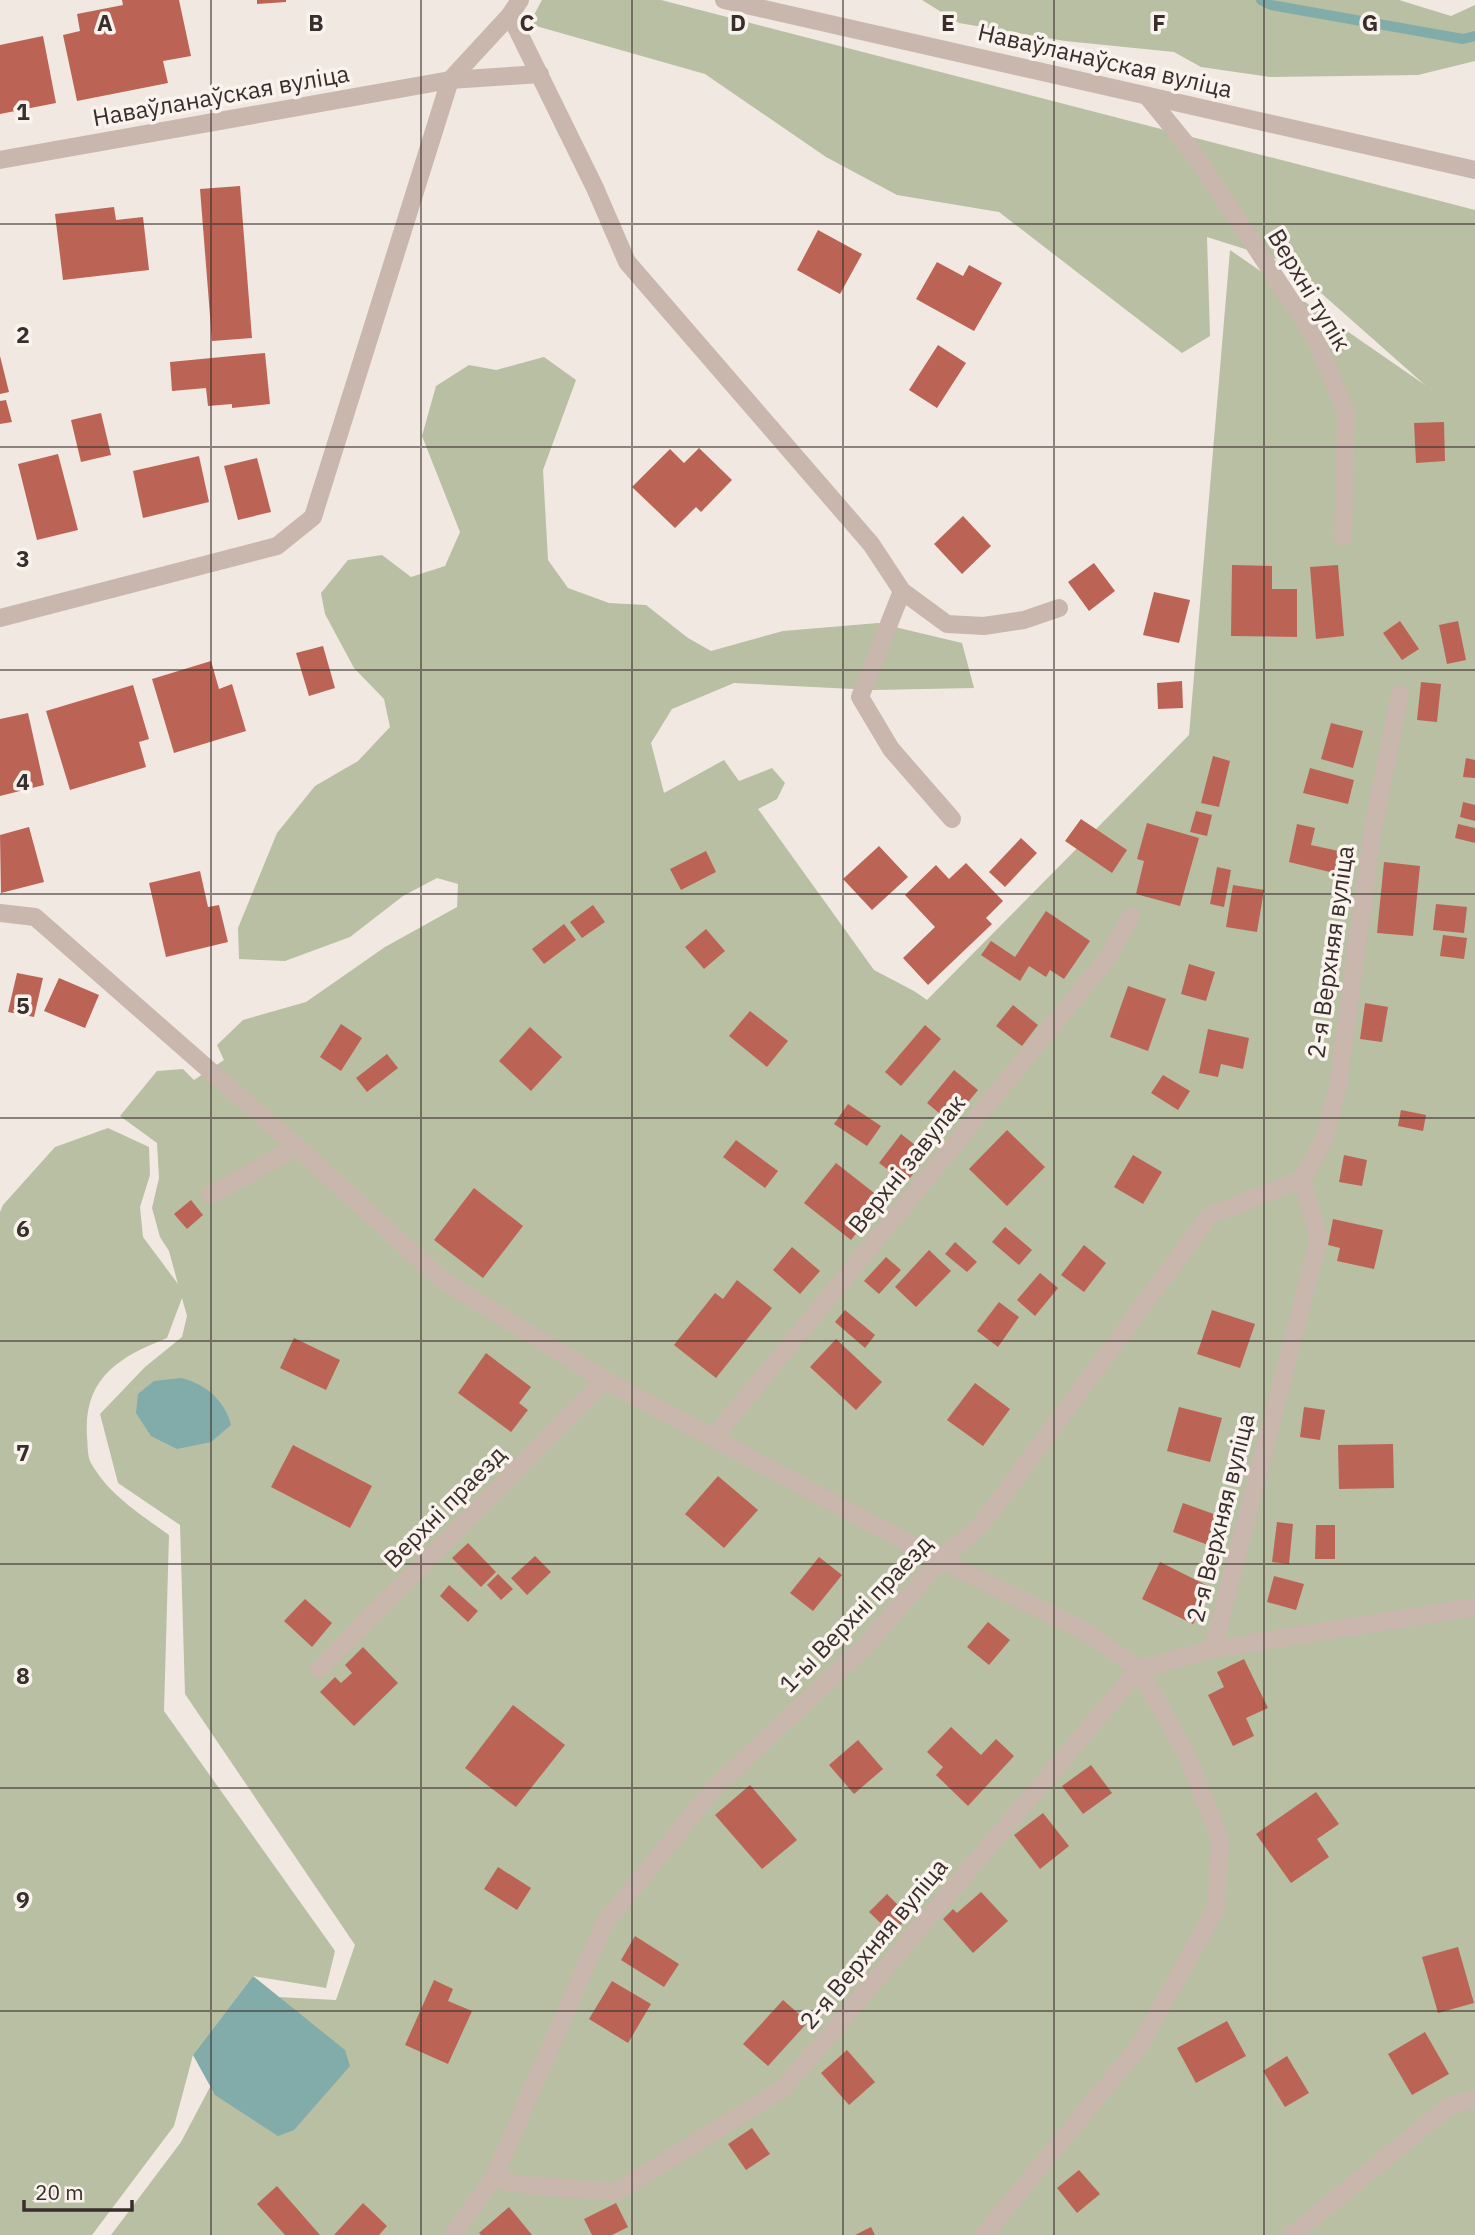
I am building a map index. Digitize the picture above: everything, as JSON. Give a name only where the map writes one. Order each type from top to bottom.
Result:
[{"type":"street","name":"Наваўланаўская вуліца","points":[[724,0],[1475,170]]},
{"type":"street","points":[[0,618],[277,547],[313,517],[450,80],[515,7],[540,74],[627,262],[872,544],[902,591],[947,624],[984,626],[1024,620],[1059,608]]},
{"type":"street","name":"Наваўланаўская вуліца","points":[[0,160],[450,80],[540,74]]},
{"type":"street","name":"Верхні тупік","points":[[1147,96],[1195,155],[1316,340],[1346,413],[1343,537]]},
{"type":"street","points":[[902,591],[860,697],[891,748],[952,819]]},
{"type":"street","name":"2-я Верхняя вуліца","points":[[493,2179],[524,2185],[616,2192],[784,2088],[1139,1669],[1213,1649],[1319,1238],[1303,1179],[1324,1140],[1338,1086],[1373,828],[1400,694]]},
{"type":"street","points":[[0,913],[35,917],[297,1147],[441,1279],[605,1380],[940,1560],[1088,1633],[1139,1669],[1187,1755],[1220,1839],[1216,1909],[1140,2045],[984,2235]]},
{"type":"street","name":"Верхні завулак","points":[[713,1438],[1107,959],[1131,916]]},
{"type":"street","points":[[211,1195],[297,1147]]},
{"type":"street","name":"1-ы Верхні праезд","points":[[493,2179],[604,1924],[713,1789],[867,1644],[940,1560],[980,1526],[1209,1216],[1303,1179]]},
{"type":"street","name":"Верхні праезд","points":[[319,1669],[605,1380]]},
{"type":"street","points":[[1213,1649],[1475,1607]]},
{"type":"street","points":[[1292,2235],[1449,2106],[1475,2099]]},
{"type":"street","points":[[452,2235],[493,2179]]},
{"type":"green space","points":[[542,0],[661,0],[1475,210],[1475,2235],[111,2235],[181,2142],[258,1996],[336,2000],[355,1945],[185,1694],[180,1525],[118,1483],[100,1414],[145,1367],[182,1337],[187,1316],[182,1298],[167,1338],[120,1362],[98,1385],[87,1417],[89,1457],[98,1474],[116,1494],[169,1535],[164,1711],[335,1951],[326,1988],[253,1976],[193,2055],[174,2126],[92,2235],[0,2235],[0,1212],[3,1205],[55,1147],[108,1128],[149,1147],[150,1175],[140,1207],[143,1237],[178,1284],[169,1251],[160,1237],[152,1208],[159,1178],[157,1143],[120,1116],[157,1071],[183,1069],[194,1080],[224,1060],[217,1045],[243,1020],[306,1002],[385,947],[457,907],[458,884],[437,878],[403,896],[350,937],[285,961],[239,959],[238,928],[277,833],[315,786],[358,761],[390,727],[384,699],[354,668],[325,614],[321,593],[348,560],[382,555],[411,577],[445,566],[460,532],[422,436],[436,386],[469,365],[496,370],[544,357],[576,380],[543,470],[548,560],[568,588],[609,603],[646,605],[688,638],[711,651],[783,631],[878,623],[962,643],[974,688],[874,690],[734,683],[672,709],[651,743],[664,793],[724,760],[739,781],[772,768],[785,783],[777,799],[758,809],[874,970],[927,1000],[1189,735],[1230,250],[1425,385],[1286,262],[1207,237],[1210,336],[1182,353],[999,212],[897,195],[826,157],[705,74],[529,24]]},
{"type":"green space","points":[[922,0],[1399,0],[1451,16],[1475,5],[1475,61],[1418,75],[1270,77],[1201,67],[1174,52],[1065,41],[959,23]]},
{"type":"water","points":[[181,1378],[199,1385],[213,1395],[224,1408],[231,1425],[211,1442],[177,1449],[151,1436],[136,1413],[138,1394],[154,1381]]},
{"type":"water","points":[[253,1976],[345,2050],[350,2066],[294,2130],[278,2136],[215,2095],[193,2055]]},
{"type":"building","points":[[122,0],[179,0],[191,56],[163,61],[168,83],[77,101],[63,35],[80,31],[77,14],[123,5]]},
{"type":"building","points":[[257,0],[286,0],[286,2],[257,4]]},
{"type":"building","points":[[43,36],[56,103],[0,114],[0,45]]},
{"type":"building","points":[[240,186],[252,338],[212,341],[200,189]]},
{"type":"building","points":[[114,207],[116,220],[143,217],[149,270],[63,280],[55,214]]},
{"type":"building","points":[[818,230],[862,254],[840,294],[797,270]]},
{"type":"building","points":[[937,262],[963,276],[969,265],[1002,283],[974,331],[916,299]]},
{"type":"building","points":[[938,345],[966,363],[937,408],[909,390]]},
{"type":"building","points":[[265,353],[270,404],[232,408],[232,404],[208,406],[206,388],[172,391],[170,362]]},
{"type":"building","points":[[0,356],[9,392],[0,394]]},
{"type":"building","points":[[6,400],[12,422],[0,424],[0,401]]},
{"type":"building","points":[[101,413],[111,455],[81,462],[71,420]]},
{"type":"building","points":[[1444,422],[1445,461],[1416,463],[1414,423]]},
{"type":"building","points":[[699,448],[732,480],[701,512],[696,507],[675,528],[632,487],[670,449],[684,463]]},
{"type":"building","points":[[58,454],[78,530],[37,540],[18,464]]},
{"type":"building","points":[[199,456],[209,502],[143,518],[133,471]]},
{"type":"building","points":[[257,458],[271,512],[238,520],[224,466]]},
{"type":"building","points":[[963,516],[991,546],[962,574],[934,544]]},
{"type":"building","points":[[1094,563],[1115,591],[1089,611],[1068,582]]},
{"type":"building","points":[[1232,565],[1272,566],[1272,589],[1297,589],[1297,637],[1231,636]]},
{"type":"building","points":[[1338,565],[1344,636],[1316,639],[1310,567]]},
{"type":"building","points":[[1154,592],[1190,600],[1179,643],[1143,635]]},
{"type":"building","points":[[1400,621],[1419,649],[1402,660],[1383,633]]},
{"type":"building","points":[[1458,621],[1466,660],[1447,664],[1439,625]]},
{"type":"building","points":[[323,646],[335,688],[309,696],[296,653]]},
{"type":"building","points":[[211,661],[219,689],[232,684],[246,731],[174,753],[152,679]]},
{"type":"building","points":[[1182,681],[1183,708],[1158,709],[1157,683]]},
{"type":"building","points":[[1421,682],[1441,684],[1437,722],[1417,720]]},
{"type":"building","points":[[133,685],[149,739],[139,742],[146,767],[70,790],[46,711]]},
{"type":"building","points":[[28,713],[44,785],[0,796],[0,719]]},
{"type":"building","points":[[1331,723],[1363,731],[1353,768],[1321,759]]},
{"type":"building","points":[[1213,756],[1230,761],[1219,807],[1201,803]]},
{"type":"building","points":[[1466,758],[1475,760],[1475,778],[1463,777]]},
{"type":"building","points":[[1310,768],[1354,780],[1348,804],[1303,793]]},
{"type":"building","points":[[1463,802],[1475,805],[1475,821],[1460,817]]},
{"type":"building","points":[[1196,811],[1212,815],[1207,836],[1190,832]]},
{"type":"building","points":[[1081,819],[1127,850],[1112,873],[1065,841]]},
{"type":"building","points":[[1147,823],[1199,838],[1180,906],[1136,894],[1144,861],[1137,859]]},
{"type":"building","points":[[1297,824],[1315,828],[1311,845],[1343,852],[1338,874],[1289,862]]},
{"type":"building","points":[[1458,824],[1475,828],[1475,843],[1455,838]]},
{"type":"building","points":[[29,827],[44,882],[1,893],[0,835]]},
{"type":"building","points":[[1021,838],[1037,853],[1005,887],[989,872]]},
{"type":"building","points":[[879,846],[908,877],[872,910],[843,879]]},
{"type":"building","points":[[706,851],[716,872],[681,890],[670,869]]},
{"type":"building","points":[[1384,862],[1420,866],[1413,936],[1377,933]]},
{"type":"building","points":[[966,863],[1003,901],[986,918],[992,924],[928,985],[903,958],[935,927],[905,895],[936,865],[949,879]]},
{"type":"building","points":[[1217,867],[1231,870],[1224,907],[1210,904]]},
{"type":"building","points":[[200,871],[208,907],[219,905],[228,942],[166,957],[149,883]]},
{"type":"building","points":[[1233,885],[1264,890],[1257,932],[1226,927]]},
{"type":"building","points":[[1436,904],[1467,907],[1464,933],[1433,930]]},
{"type":"building","points":[[593,905],[605,922],[582,938],[570,922]]},
{"type":"building","points":[[1046,911],[1090,941],[1064,979],[1050,970],[1046,977],[1029,966],[1020,981],[981,955],[991,941],[1015,957]]},
{"type":"building","points":[[564,924],[576,940],[544,964],[532,949]]},
{"type":"building","points":[[706,929],[725,951],[704,969],[685,947]]},
{"type":"building","points":[[1443,935],[1467,938],[1464,959],[1440,956]]},
{"type":"building","points":[[1189,964],[1215,972],[1206,1001],[1181,994]]},
{"type":"building","points":[[17,973],[43,978],[34,1017],[8,1012]]},
{"type":"building","points":[[59,978],[99,995],[85,1028],[44,1011]]},
{"type":"building","points":[[1128,986],[1166,999],[1148,1051],[1110,1037]]},
{"type":"building","points":[[1365,1003],[1388,1007],[1382,1042],[1360,1039]]},
{"type":"building","points":[[1013,1005],[1038,1025],[1022,1046],[996,1026]]},
{"type":"building","points":[[750,1011],[788,1041],[767,1067],[729,1036]]},
{"type":"building","points":[[341,1024],[362,1038],[341,1071],[320,1057]]},
{"type":"building","points":[[925,1025],[941,1039],[901,1086],[885,1072]]},
{"type":"building","points":[[530,1027],[562,1057],[531,1091],[499,1061]]},
{"type":"building","points":[[1208,1029],[1249,1038],[1243,1069],[1221,1064],[1218,1077],[1199,1073]]},
{"type":"building","points":[[387,1054],[398,1068],[367,1092],[356,1078]]},
{"type":"building","points":[[954,1070],[978,1090],[951,1123],[927,1103]]},
{"type":"building","points":[[1163,1075],[1190,1091],[1178,1110],[1151,1093]]},
{"type":"building","points":[[848,1104],[881,1126],[867,1146],[834,1124]]},
{"type":"building","points":[[1401,1110],[1426,1115],[1423,1131],[1398,1126]]},
{"type":"building","points":[[1007,1130],[1045,1167],[1007,1206],[969,1169]]},
{"type":"building","points":[[901,1134],[928,1155],[906,1183],[879,1163]]},
{"type":"building","points":[[736,1140],[778,1171],[765,1188],[723,1157]]},
{"type":"building","points":[[1133,1155],[1162,1172],[1143,1204],[1114,1187]]},
{"type":"building","points":[[1344,1155],[1367,1160],[1362,1186],[1339,1182]]},
{"type":"building","points":[[836,1163],[883,1200],[851,1240],[804,1203]]},
{"type":"building","points":[[474,1188],[523,1226],[483,1278],[434,1240]]},
{"type":"building","points":[[191,1200],[203,1215],[187,1229],[174,1214]]},
{"type":"building","points":[[1333,1219],[1383,1230],[1374,1269],[1337,1261],[1340,1248],[1328,1245]]},
{"type":"building","points":[[1005,1227],[1032,1250],[1019,1265],[992,1242]]},
{"type":"building","points":[[955,1242],[977,1262],[967,1272],[945,1254]]},
{"type":"building","points":[[1084,1245],[1106,1263],[1084,1292],[1061,1275]]},
{"type":"building","points":[[792,1247],[820,1271],[800,1294],[773,1270]]},
{"type":"building","points":[[929,1250],[951,1271],[916,1307],[895,1287]]},
{"type":"building","points":[[886,1257],[901,1270],[879,1294],[864,1281]]},
{"type":"building","points":[[1040,1273],[1058,1288],[1035,1316],[1017,1300]]},
{"type":"building","points":[[737,1280],[772,1308],[716,1378],[674,1345],[715,1293],[723,1299]]},
{"type":"building","points":[[999,1302],[1019,1317],[998,1347],[977,1331]]},
{"type":"building","points":[[845,1310],[875,1335],[865,1348],[835,1322]]},
{"type":"building","points":[[1212,1310],[1255,1324],[1240,1368],[1197,1354]]},
{"type":"building","points":[[294,1338],[340,1360],[326,1390],[280,1368]]},
{"type":"building","points":[[836,1339],[882,1382],[856,1410],[810,1367]]},
{"type":"building","points":[[486,1353],[531,1387],[519,1403],[528,1410],[511,1432],[458,1393]]},
{"type":"building","points":[[975,1383],[1010,1409],[983,1446],[947,1420]]},
{"type":"building","points":[[1179,1407],[1222,1418],[1210,1462],[1167,1451]]},
{"type":"building","points":[[1304,1407],[1325,1410],[1320,1440],[1300,1437]]},
{"type":"building","points":[[1393,1444],[1394,1488],[1339,1489],[1338,1445]]},
{"type":"building","points":[[293,1445],[372,1486],[350,1528],[271,1487]]},
{"type":"building","points":[[718,1476],[758,1510],[724,1548],[685,1514]]},
{"type":"building","points":[[1183,1503],[1222,1517],[1211,1546],[1173,1532]]},
{"type":"building","points":[[1277,1522],[1293,1524],[1289,1564],[1272,1562]]},
{"type":"building","points":[[1316,1525],[1335,1525],[1335,1559],[1315,1559]]},
{"type":"building","points":[[468,1543],[496,1572],[481,1587],[452,1558]]},
{"type":"building","points":[[535,1556],[551,1572],[527,1595],[511,1578]]},
{"type":"building","points":[[819,1557],[842,1575],[813,1611],[790,1593]]},
{"type":"building","points":[[1160,1562],[1212,1588],[1193,1624],[1142,1599]]},
{"type":"building","points":[[498,1574],[513,1589],[501,1600],[487,1585]]},
{"type":"building","points":[[1274,1576],[1304,1584],[1296,1610],[1267,1602]]},
{"type":"building","points":[[449,1585],[478,1611],[468,1622],[440,1596]]},
{"type":"building","points":[[305,1599],[332,1623],[312,1647],[284,1621]]},
{"type":"building","points":[[988,1622],[1010,1640],[989,1665],[967,1647]]},
{"type":"building","points":[[363,1647],[398,1683],[354,1726],[320,1692],[335,1677],[341,1683],[352,1673],[345,1665]]},
{"type":"building","points":[[1244,1659],[1268,1708],[1246,1718],[1254,1736],[1233,1746],[1208,1695],[1224,1687],[1217,1672]]},
{"type":"building","points":[[513,1705],[565,1745],[516,1807],[465,1768]]},
{"type":"building","points":[[951,1727],[981,1755],[996,1739],[1014,1756],[968,1806],[936,1775],[943,1767],[927,1752]]},
{"type":"building","points":[[858,1740],[883,1769],[854,1794],[829,1765]]},
{"type":"building","points":[[1091,1765],[1112,1793],[1083,1814],[1062,1786]]},
{"type":"building","points":[[750,1785],[797,1840],[762,1869],[715,1815]]},
{"type":"building","points":[[1316,1792],[1339,1824],[1317,1839],[1329,1857],[1291,1883],[1256,1834]]},
{"type":"building","points":[[1043,1813],[1069,1846],[1040,1869],[1014,1835]]},
{"type":"building","points":[[498,1867],[531,1888],[517,1910],[484,1889]]},
{"type":"building","points":[[981,1892],[1008,1921],[973,1953],[943,1919],[953,1909],[957,1913]]},
{"type":"building","points":[[887,1894],[909,1916],[892,1934],[869,1912]]},
{"type":"building","points":[[635,1936],[679,1964],[664,1987],[621,1960]]},
{"type":"building","points":[[1458,1947],[1474,2003],[1438,2013],[1422,1957]]},
{"type":"building","points":[[434,1980],[453,1989],[448,2001],[472,2011],[448,2064],[405,2045]]},
{"type":"building","points":[[612,1981],[651,2004],[628,2043],[589,2019]]},
{"type":"building","points":[[783,2000],[808,2022],[768,2066],[743,2044]]},
{"type":"building","points":[[1227,2021],[1246,2056],[1196,2083],[1177,2048]]},
{"type":"building","points":[[1425,2032],[1449,2074],[1412,2095],[1388,2054]]},
{"type":"building","points":[[847,2050],[875,2082],[849,2105],[821,2073]]},
{"type":"building","points":[[1287,2056],[1309,2093],[1285,2107],[1263,2071]]},
{"type":"building","points":[[752,2128],[770,2154],[746,2170],[728,2144]]},
{"type":"building","points":[[1079,2170],[1100,2194],[1077,2213],[1057,2188]]},
{"type":"building","points":[[277,2186],[320,2235],[285,2235],[257,2204]]},
{"type":"building","points":[[363,2203],[387,2226],[379,2235],[334,2235]]},
{"type":"building","points":[[616,2203],[628,2227],[612,2235],[592,2235],[584,2219]]},
{"type":"building","points":[[509,2207],[532,2235],[479,2233]]},
{"type":"building","points":[[871,2227],[875,2235],[855,2235]]},
{"type":"waterway","points":[[1261,0],[1271,5],[1463,39],[1475,36]]}]
